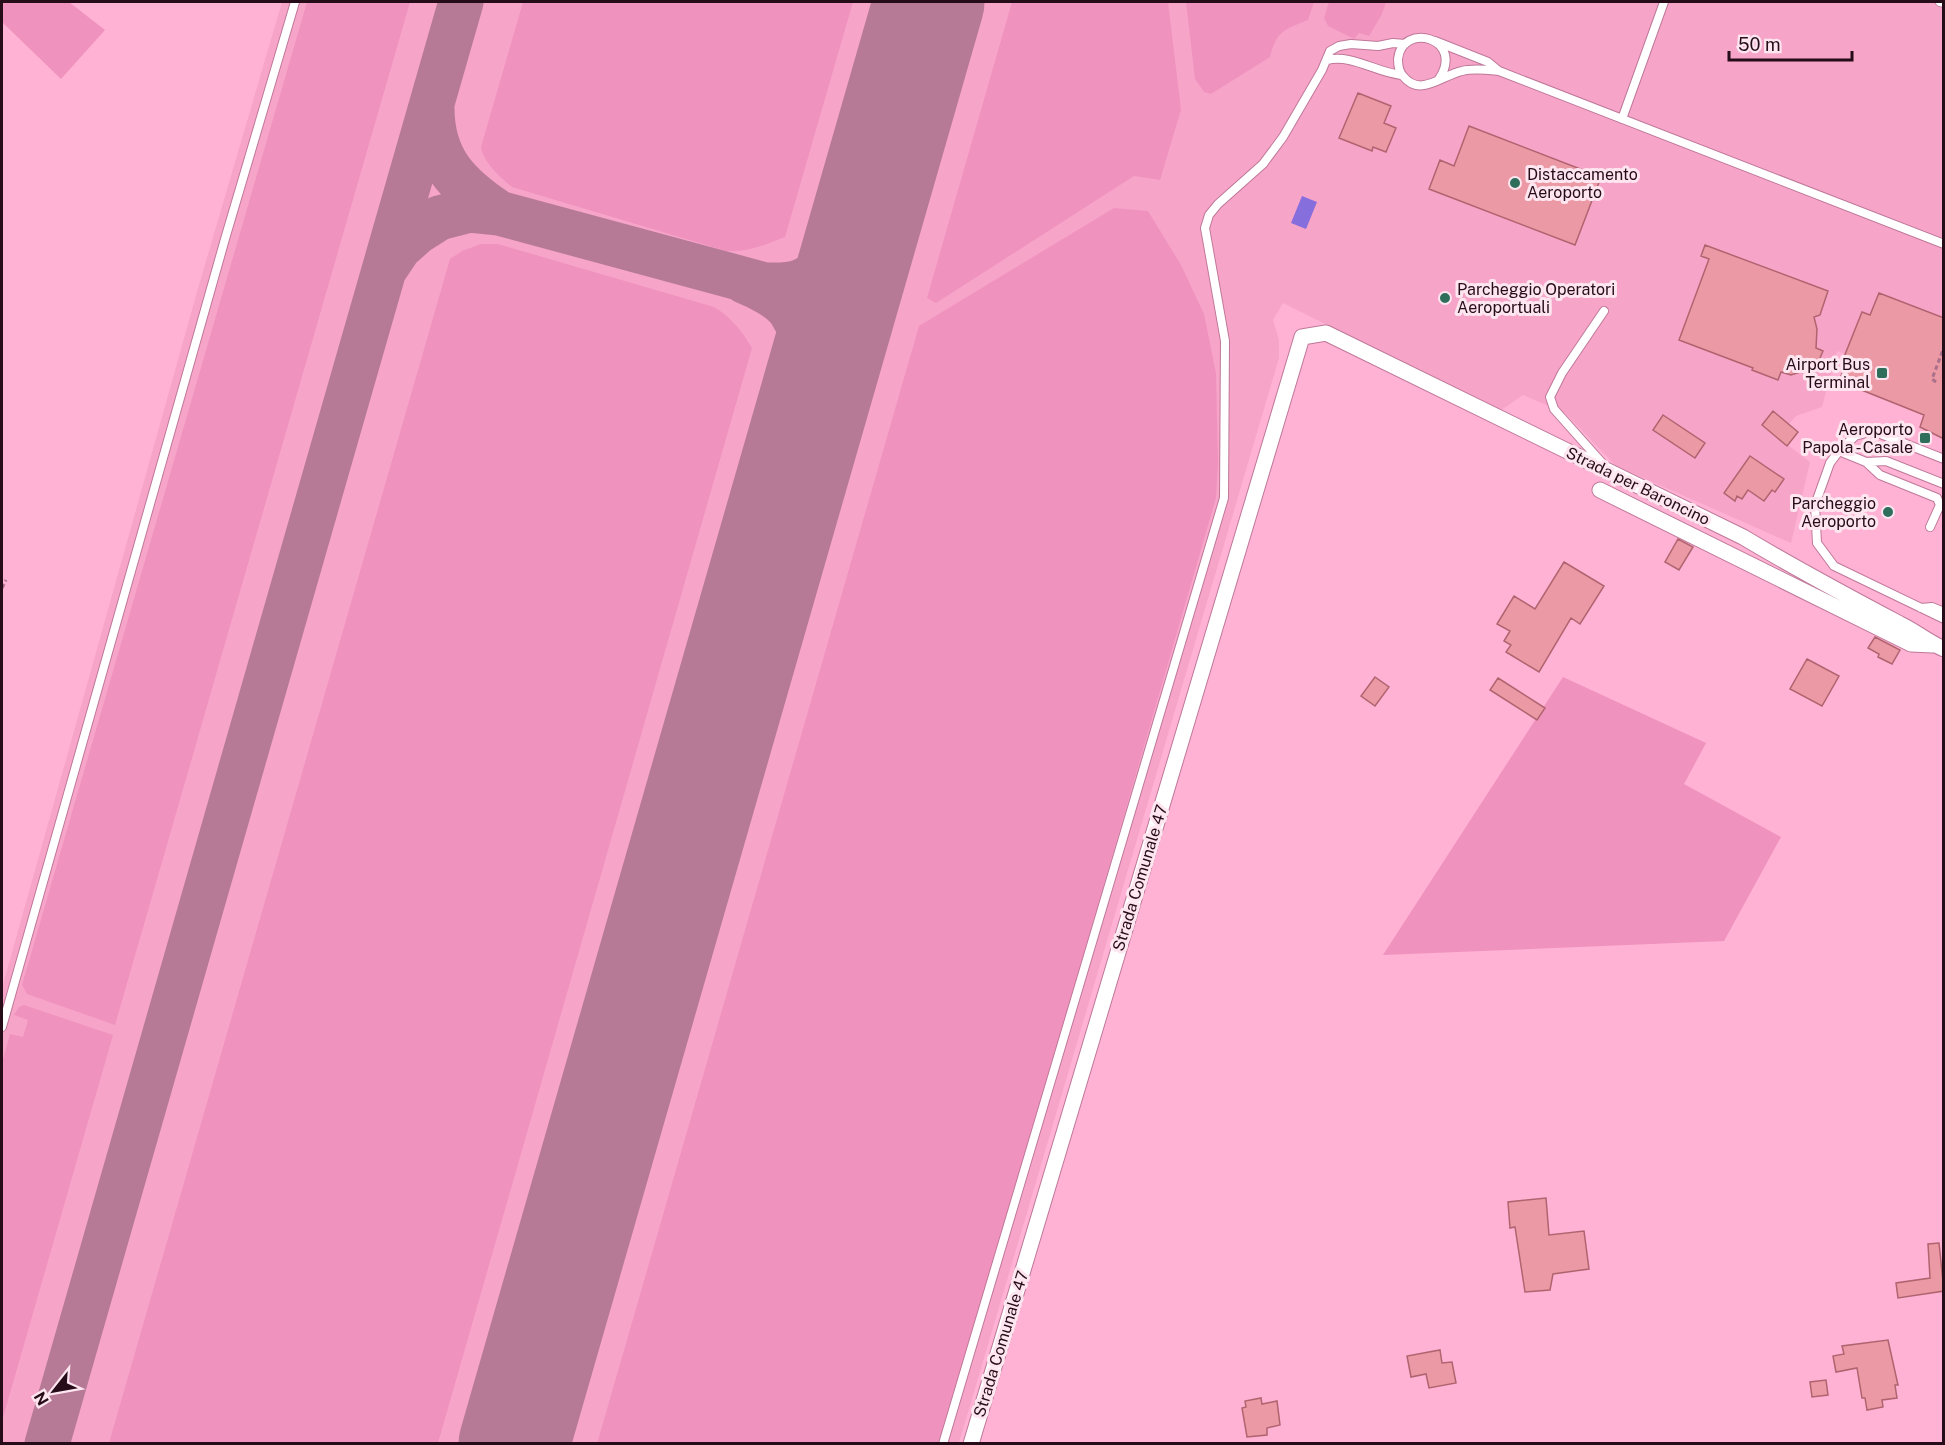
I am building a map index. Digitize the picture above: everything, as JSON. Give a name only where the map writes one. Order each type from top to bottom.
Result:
[{"type":"street","name":"Strada per Baroncino","points":[[1326,333],[1743,537],[1914,631],[1938,647]]},
{"type":"street","name":"Strada Comunale 47","points":[[971,1443],[1302,337],[1326,333]]},
{"type":"street","points":[[1600,490],[1911,644],[1938,647]]},
{"type":"lane","points":[[2,1027],[225,239],[295,2]]},
{"type":"lane","points":[[1622,119],[1664,2]]},
{"type":"lane","points":[[1401,75],[1398,64],[1399,53],[1405,44],[1414,38],[1425,37],[1488,62],[1500,71],[1944,244]]},
{"type":"lane","points":[[1435,41],[1443,49],[1447,59],[1445,70],[1439,79]]},
{"type":"lane","points":[[943,1443],[1224,498],[1226,341],[1205,228],[1209,215],[1270,155],[1283,137],[1330,51],[1339,46],[1351,44],[1378,46],[1393,43],[1405,44]]},
{"type":"lane","points":[[1327,60],[1348,59],[1387,73],[1401,75],[1409,82],[1419,86],[1430,85],[1463,70],[1500,71]]},
{"type":"lane","points":[[1604,311],[1562,373],[1550,397],[1554,409],[1609,471]]},
{"type":"lane","points":[[1944,459],[1873,431],[1855,436],[1830,463],[1815,506],[1817,543],[1834,566],[1944,619]]},
{"type":"lane","points":[[1839,451],[1866,462],[1880,475],[1937,498],[1940,505],[1930,527]]},
{"type":"lane","points":[[1866,462],[1886,461],[1944,484]]},
{"type":"lane","points":[[1919,608],[1932,607],[1944,612]]},
{"type":"path","points":[[1936,382],[1932,379],[1944,348]]},
{"type":"path","points":[[2,588],[6,580]]},
{"type":"shaded area","points":[[2,2],[69,2],[105,30],[61,79],[2,22]]},
{"type":"shaded area","points":[[282,2],[1943,2],[1943,436],[1920,427],[1933,388],[1837,351],[1822,407],[1796,416],[1789,424],[1798,432],[1788,445],[1810,462],[1791,543],[1616,466],[1565,413],[1523,395],[1500,411],[1283,303],[1273,320],[1279,340],[1279,358],[959,1443],[2,1443],[2,988],[199,285]]},
{"type":"shaded area","points":[[307,2],[410,2],[115,1025],[27,994],[22,985]]},
{"type":"shaded area","points":[[523,2],[853,2],[785,237],[749,249],[726,251],[512,187],[502,179],[489,164],[481,147]]},
{"type":"shaded area","points":[[1012,2],[1168,2],[1181,110],[1160,180],[1134,176],[936,303],[927,298]]},
{"type":"shaded area","points":[[1186,2],[1314,2],[1308,20],[1283,32],[1276,41],[1270,57],[1211,94],[1204,92],[1195,79]]},
{"type":"shaded area","points":[[1329,2],[1386,2],[1369,36],[1359,33],[1354,39],[1328,26],[1324,18]]},
{"type":"shaded area","points":[[1302,196],[1317,202],[1306,229],[1291,223]]},
{"type":"shaded area","points":[[1114,208],[1148,211],[1181,265],[1204,314],[1216,373],[1218,463],[1216,498],[942,1443],[597,1444],[919,326]]},
{"type":"shaded area","points":[[481,244],[498,244],[714,307],[736,325],[752,348],[438,1443],[109,1443],[450,259],[462,251]]},
{"type":"shaded area","points":[[1563,677],[1706,743],[1684,784],[1781,837],[1724,941],[1383,955]]},
{"type":"shaded area","points":[[24,1005],[113,1035],[2,1421],[2,1063],[10,1034],[23,1037],[28,1020],[14,1015],[19,1007]]},
{"type":"building","points":[[1358,93],[1391,106],[1384,123],[1396,128],[1386,152],[1373,147],[1372,151],[1339,138]]},
{"type":"building","name":"Distaccamento Aeroporto","points":[[1469,126],[1601,177],[1575,245],[1429,189],[1440,160],[1454,166]]},
{"type":"building","points":[[1705,245],[1828,291],[1820,315],[1814,317],[1817,329],[1816,348],[1823,351],[1817,365],[1810,362],[1807,370],[1791,375],[1781,372],[1778,380],[1679,340],[1709,259],[1701,256]]},
{"type":"building","points":[[1879,293],[1944,318],[1944,439],[1920,427],[1924,415],[1839,381],[1846,363],[1842,362],[1862,312],[1870,315]]},
{"type":"building","points":[[1773,411],[1798,432],[1787,446],[1762,425]]},
{"type":"building","points":[[1663,415],[1705,443],[1695,458],[1653,430]]},
{"type":"building","points":[[1750,456],[1784,479],[1775,492],[1772,490],[1764,501],[1748,490],[1742,499],[1737,496],[1735,501],[1724,493]]},
{"type":"building","points":[[1678,539],[1693,547],[1679,570],[1665,562]]},
{"type":"building","points":[[1564,562],[1604,586],[1580,624],[1571,618],[1539,672],[1506,652],[1511,645],[1504,641],[1510,631],[1497,624],[1514,596],[1535,609]]},
{"type":"building","points":[[1875,637],[1900,650],[1892,664],[1878,657],[1879,654],[1868,648]]},
{"type":"building","points":[[1807,659],[1839,676],[1822,706],[1790,689]]},
{"type":"building","points":[[1375,677],[1389,687],[1375,706],[1361,696]]},
{"type":"building","points":[[1498,678],[1545,708],[1537,720],[1490,690]]},
{"type":"building","points":[[1546,1198],[1549,1235],[1584,1231],[1589,1269],[1553,1274],[1550,1290],[1525,1292],[1515,1227],[1510,1228],[1508,1202]]},
{"type":"building","points":[[1939,1243],[1944,1291],[1898,1298],[1896,1283],[1930,1278],[1928,1244]]},
{"type":"building","points":[[1888,1340],[1898,1385],[1895,1385],[1897,1398],[1882,1400],[1883,1407],[1867,1410],[1865,1398],[1862,1398],[1857,1368],[1836,1372],[1833,1356],[1844,1354],[1842,1346]]},
{"type":"building","points":[[1440,1350],[1442,1363],[1452,1362],[1456,1383],[1429,1388],[1426,1374],[1411,1377],[1407,1356]]},
{"type":"building","points":[[1826,1380],[1828,1395],[1812,1397],[1810,1382]]},
{"type":"building","points":[[1261,1398],[1262,1404],[1277,1401],[1280,1425],[1267,1428],[1267,1435],[1247,1437],[1242,1408],[1246,1407],[1245,1401]]},
{"type":"taxiway","points":[[47,1444],[461,2]]},
{"type":"taxiway","points":[[432,108],[437,143],[450,170],[471,193],[499,213],[765,285],[797,283],[815,274],[846,240],[876,187]]},
{"type":"taxiway","points":[[387,266],[399,248],[417,232],[439,218],[470,210],[499,213]]},
{"type":"taxiway","points":[[744,281],[775,297],[790,311],[804,342],[808,391],[803,441]]},
{"type":"runway","points":[[514,1444],[929,2]]},
{"type":"place","name":"Distaccamento Aeroporto","points":[[1515,183]]},
{"type":"place","name":"Parcheggio Operatori Aeroportuali","points":[[1445,298]]},
{"type":"place","name":"Airport Bus Terminal","points":[[1882,373]]},
{"type":"place","name":"Aeroporto Papola - Casale","points":[[1925,438]]},
{"type":"place","name":"Parcheggio Aeroporto","points":[[1888,512]]}]
